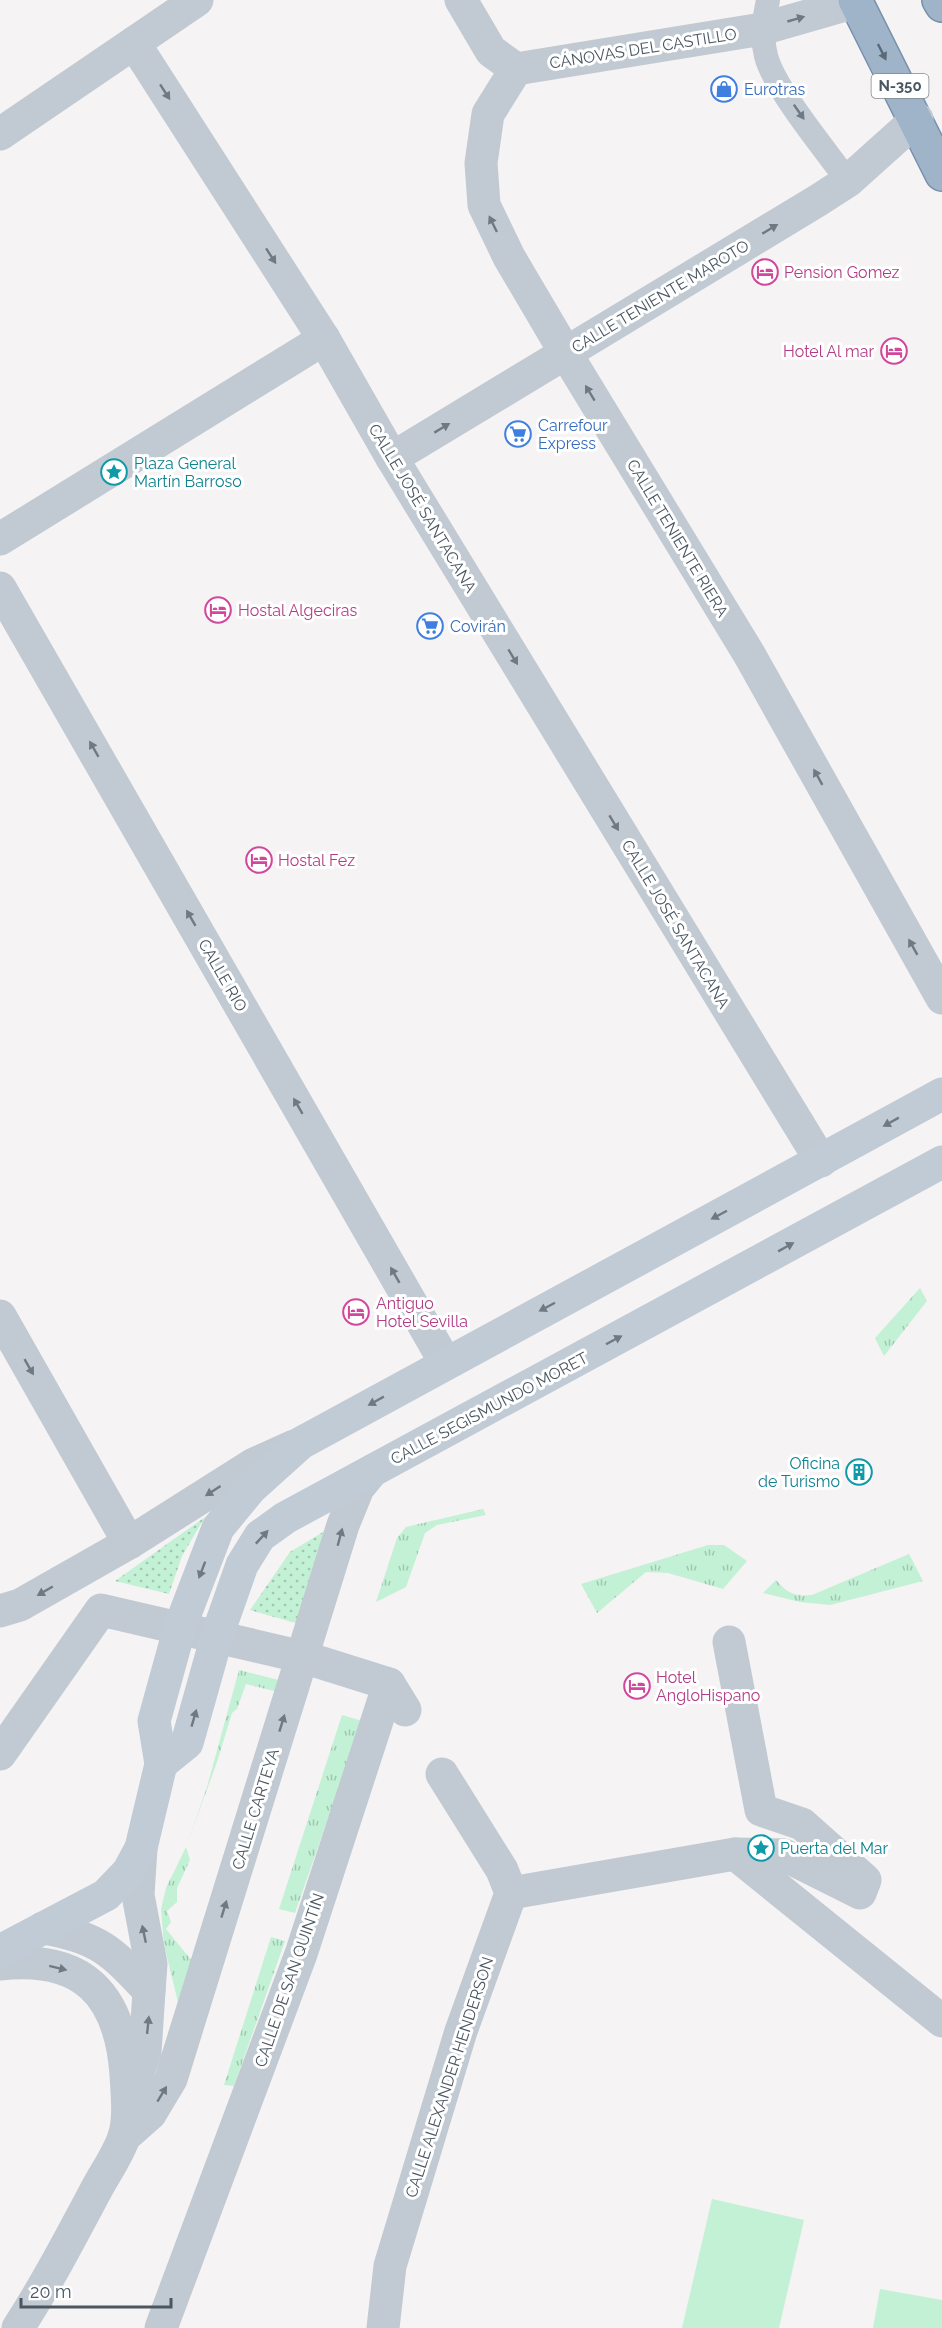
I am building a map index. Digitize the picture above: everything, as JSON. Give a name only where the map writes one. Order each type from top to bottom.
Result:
[{"type":"highway","points":[[939,0],[942,5]]},
{"type":"highway","name":"N-350","points":[[856,1],[917,119],[942,174]]},
{"type":"main road","points":[[0,1951],[106,1895],[124,1878],[141,1848],[161,1764],[154,1721],[180,1627],[218,1528],[251,1488],[301,1443],[445,1362],[942,1094]]},
{"type":"main road","name":"CALLE SEGISMUNDO MORET","points":[[161,1764],[187,1743],[217,1636],[242,1565],[260,1536],[285,1518],[942,1162]]},
{"type":"street","points":[[0,134],[197,0]]},
{"type":"street","points":[[461,0],[491,51],[516,69]]},
{"type":"street","name":"CÁNOVAS DEL CASTILLO","points":[[516,69],[765,14],[856,1]]},
{"type":"street","name":"CALLE JOSÉ SANTACANA","points":[[134,43],[324,339],[392,458],[821,1161]]},
{"type":"street","name":"CALLE TENIENTE RIERA","points":[[516,69],[488,114],[481,163],[484,205],[509,256],[565,352],[748,654],[942,999]]},
{"type":"street","name":"CALLE TENIENTE MAROTO","points":[[392,458],[848,181],[917,119]]},
{"type":"street","points":[[0,538],[324,339]]},
{"type":"street","name":"CALLE RIO","points":[[0,588],[445,1362]]},
{"type":"street","points":[[0,1316],[129,1543]]},
{"type":"street","points":[[0,1611],[20,1605],[129,1543],[254,1464],[301,1443]]},
{"type":"street","name":"CALLE CARTEYA","points":[[18,2328],[47,2282],[124,2138],[150,2115],[171,2079],[343,1525],[358,1488],[372,1471]]},
{"type":"street","points":[[82,1570],[101,1610]]},
{"type":"street","points":[[101,1610],[303,1657]]},
{"type":"street","points":[[0,1754],[101,1610]]},
{"type":"street","points":[[442,1774],[502,1870],[511,1893],[735,1854],[784,1855],[860,1893],[865,1880],[802,1824],[761,1810],[729,1642]]},
{"type":"street","name":"CALLE DE SAN QUINTÍN","points":[[161,2328],[397,1697],[303,1657]]},
{"type":"street","name":"CALLE CARTEYA","points":[[128,2102],[145,2053],[151,1964],[138,1895],[141,1848]]},
{"type":"street","points":[[735,1854],[942,2021]]},
{"type":"street","name":"CALLE ALEXANDER HENDERSON","points":[[383,2328],[390,2266],[461,2031],[511,1893]]},
{"type":"street","points":[[43,1928],[72,1933],[99,1943],[119,1958],[149,1991]]},
{"type":"street","name":"CALLE CARTEYA","points":[[0,1964],[45,1964],[66,1970],[87,1980],[103,1995],[117,2021],[126,2067],[128,2102],[124,2138]]},
{"type":"lane","points":[[765,14],[766,57],[778,83],[848,181]]},
{"type":"green space","points":[[920,1288],[927,1301],[884,1356],[875,1338]]},
{"type":"green space","points":[[483,1509],[486,1515],[437,1525],[425,1533],[406,1587],[376,1602],[397,1538],[406,1527]]},
{"type":"green space","points":[[205,1517],[182,1556],[169,1594],[115,1581]]},
{"type":"green space","points":[[328,1529],[299,1624],[250,1610],[290,1552]]},
{"type":"green space","points":[[708,1545],[724,1545],[747,1561],[723,1589],[668,1573],[646,1572],[597,1613],[581,1584]]},
{"type":"green space","points":[[909,1554],[923,1581],[830,1605],[800,1602],[763,1593],[776,1580],[792,1593],[812,1595]]},
{"type":"green space","points":[[239,1670],[283,1681],[278,1692],[246,1684],[237,1709],[232,1713],[217,1762],[186,1847],[207,1787]]},
{"type":"green space","points":[[342,1715],[362,1721],[295,1913],[279,1909]]},
{"type":"green space","points":[[186,1847],[190,1860],[177,1888],[177,1902],[167,1911],[171,1922],[166,1929],[192,1961],[178,2002],[164,1945],[161,1909],[166,1888]]},
{"type":"green space","points":[[271,1937],[285,1941],[234,2086],[224,2085]]},
{"type":"green space","points":[[712,2199],[804,2220],[779,2328],[682,2328]]},
{"type":"green space","points":[[880,2289],[942,2300],[942,2328],[873,2328]]},
{"type":"place","name":"Eurotras","points":[[724,89]]},
{"type":"place","name":"Pension Gomez","points":[[765,272]]},
{"type":"place","name":"Hotel Al mar","points":[[894,351]]},
{"type":"place","name":"Carrefour Express","points":[[518,434]]},
{"type":"place","name":"Plaza General Martín Barroso","points":[[114,472]]},
{"type":"place","name":"Hostal Algeciras","points":[[218,610]]},
{"type":"place","name":"Covirán","points":[[430,626]]},
{"type":"place","name":"Hostal Fez","points":[[259,860]]},
{"type":"place","name":"Antiguo Hotel Sevilla","points":[[356,1312]]},
{"type":"place","name":"Oficina de Turismo","points":[[859,1472]]},
{"type":"place","name":"Hotel AngloHispano","points":[[637,1686]]},
{"type":"place","name":"Puerta del Mar","points":[[761,1848]]}]
